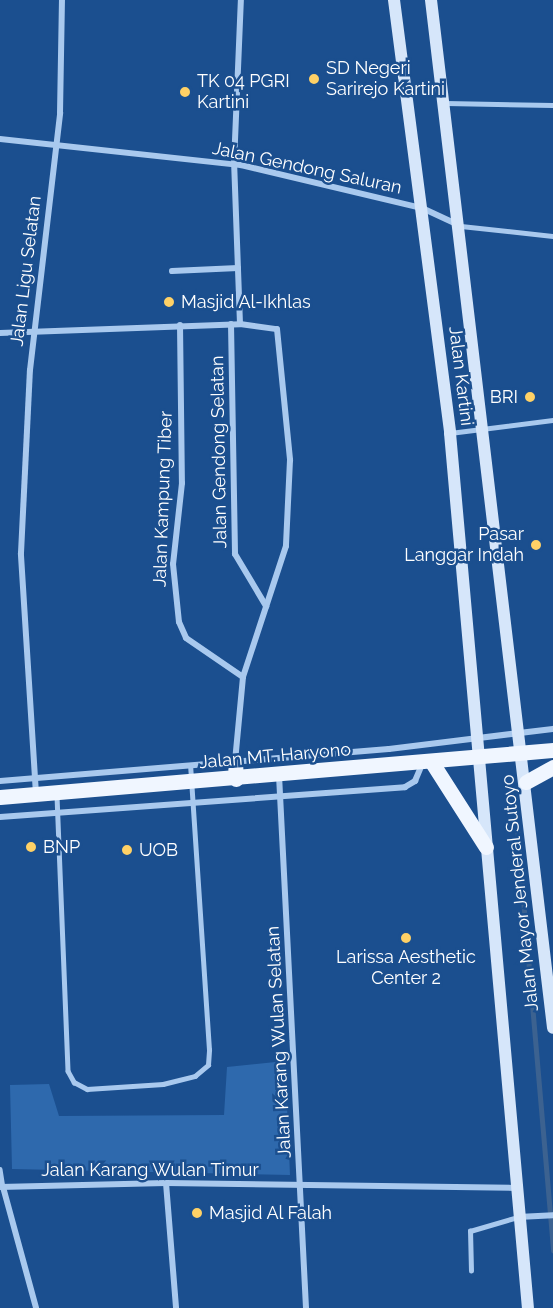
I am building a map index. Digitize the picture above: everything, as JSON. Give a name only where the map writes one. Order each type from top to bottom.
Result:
[{"type":"main road","name":"Jalan Kartini","points":[[394,0],[450,433],[477,759],[528,1308]]},
{"type":"main road","name":"Jalan Kartini","points":[[431,0],[446,103],[523,754]]},
{"type":"main road","name":"Jalan MT. Haryono","points":[[0,797],[192,784],[427,761],[477,759],[553,750]]},
{"type":"main road","name":"Jalan Mayor Jenderal Sutoyo","points":[[523,754],[553,1028]]},
{"type":"main road","points":[[427,761],[486,847]]},
{"type":"main road","points":[[235,762],[236,779]]},
{"type":"main road","points":[[526,782],[553,767]]},
{"type":"street","name":"Jalan Ligu Selatan","points":[[36,795],[21,553],[35,330],[58,127],[62,0]]},
{"type":"street","points":[[240,324],[234,164],[241,0]]},
{"type":"street","name":"Jalan Gendong Saluran","points":[[0,139],[56,147],[234,164],[422,208],[461,226]]},
{"type":"street","points":[[172,271],[238,268]]},
{"type":"street","name":"Jalan Gendong Selatan","points":[[231,324],[235,554],[266,606]]},
{"type":"street","points":[[0,333],[180,325],[274,326],[278,334],[290,460],[288,527],[284,559],[243,677],[235,762]]},
{"type":"street","name":"Jalan Kampung Tiber","points":[[180,325],[183,474],[173,564],[179,622],[186,638],[243,677]]},
{"type":"street","points":[[0,781],[235,762],[553,729]]},
{"type":"street","points":[[0,817],[405,787],[415,782],[427,761]]},
{"type":"street","points":[[79,775],[81,792]]},
{"type":"street","name":"Jalan Karang Wulan Selatan","points":[[279,775],[302,1186],[306,1308]]},
{"type":"street","points":[[166,1183],[176,1308]]},
{"type":"street","name":"Jalan Karang Wulan Timur","points":[[2,1187],[166,1183],[516,1188]]},
{"type":"street","points":[[2,1187],[36,1308]]},
{"type":"street","points":[[518,1217],[553,1215]]},
{"type":"lane","points":[[446,103],[553,105]]},
{"type":"lane","points":[[461,226],[553,236]]},
{"type":"lane","points":[[450,433],[553,420]]},
{"type":"lane","points":[[57,794],[69,1071],[74,1082],[87,1089],[163,1084],[195,1076],[208,1065],[190,766]]},
{"type":"lane","points":[[0,1170],[2,1187]]},
{"type":"lane","points":[[471,1271],[470,1231],[518,1217]]},
{"type":"shaded area","points":[[285,1061],[290,1175],[12,1169],[10,1085],[49,1084],[59,1116],[224,1115],[227,1067]]},
{"type":"waterway","points":[[517,829],[553,1250]]},
{"type":"place","name":"SD Negeri Sarirejo Kartini","points":[[314,79]]},
{"type":"place","name":"TK 04 PGRI Kartini","points":[[185,92]]},
{"type":"place","name":"Masjid Al-Ikhlas","points":[[169,302]]},
{"type":"place","name":"BRI","points":[[530,397]]},
{"type":"place","name":"Pasar Langgar Indah","points":[[536,545]]},
{"type":"place","name":"BNP","points":[[31,847]]},
{"type":"place","name":"UOB","points":[[127,850]]},
{"type":"place","name":"Larissa Aesthetic Center 2","points":[[406,938]]},
{"type":"place","name":"Masjid Al Falah","points":[[197,1213]]}]
